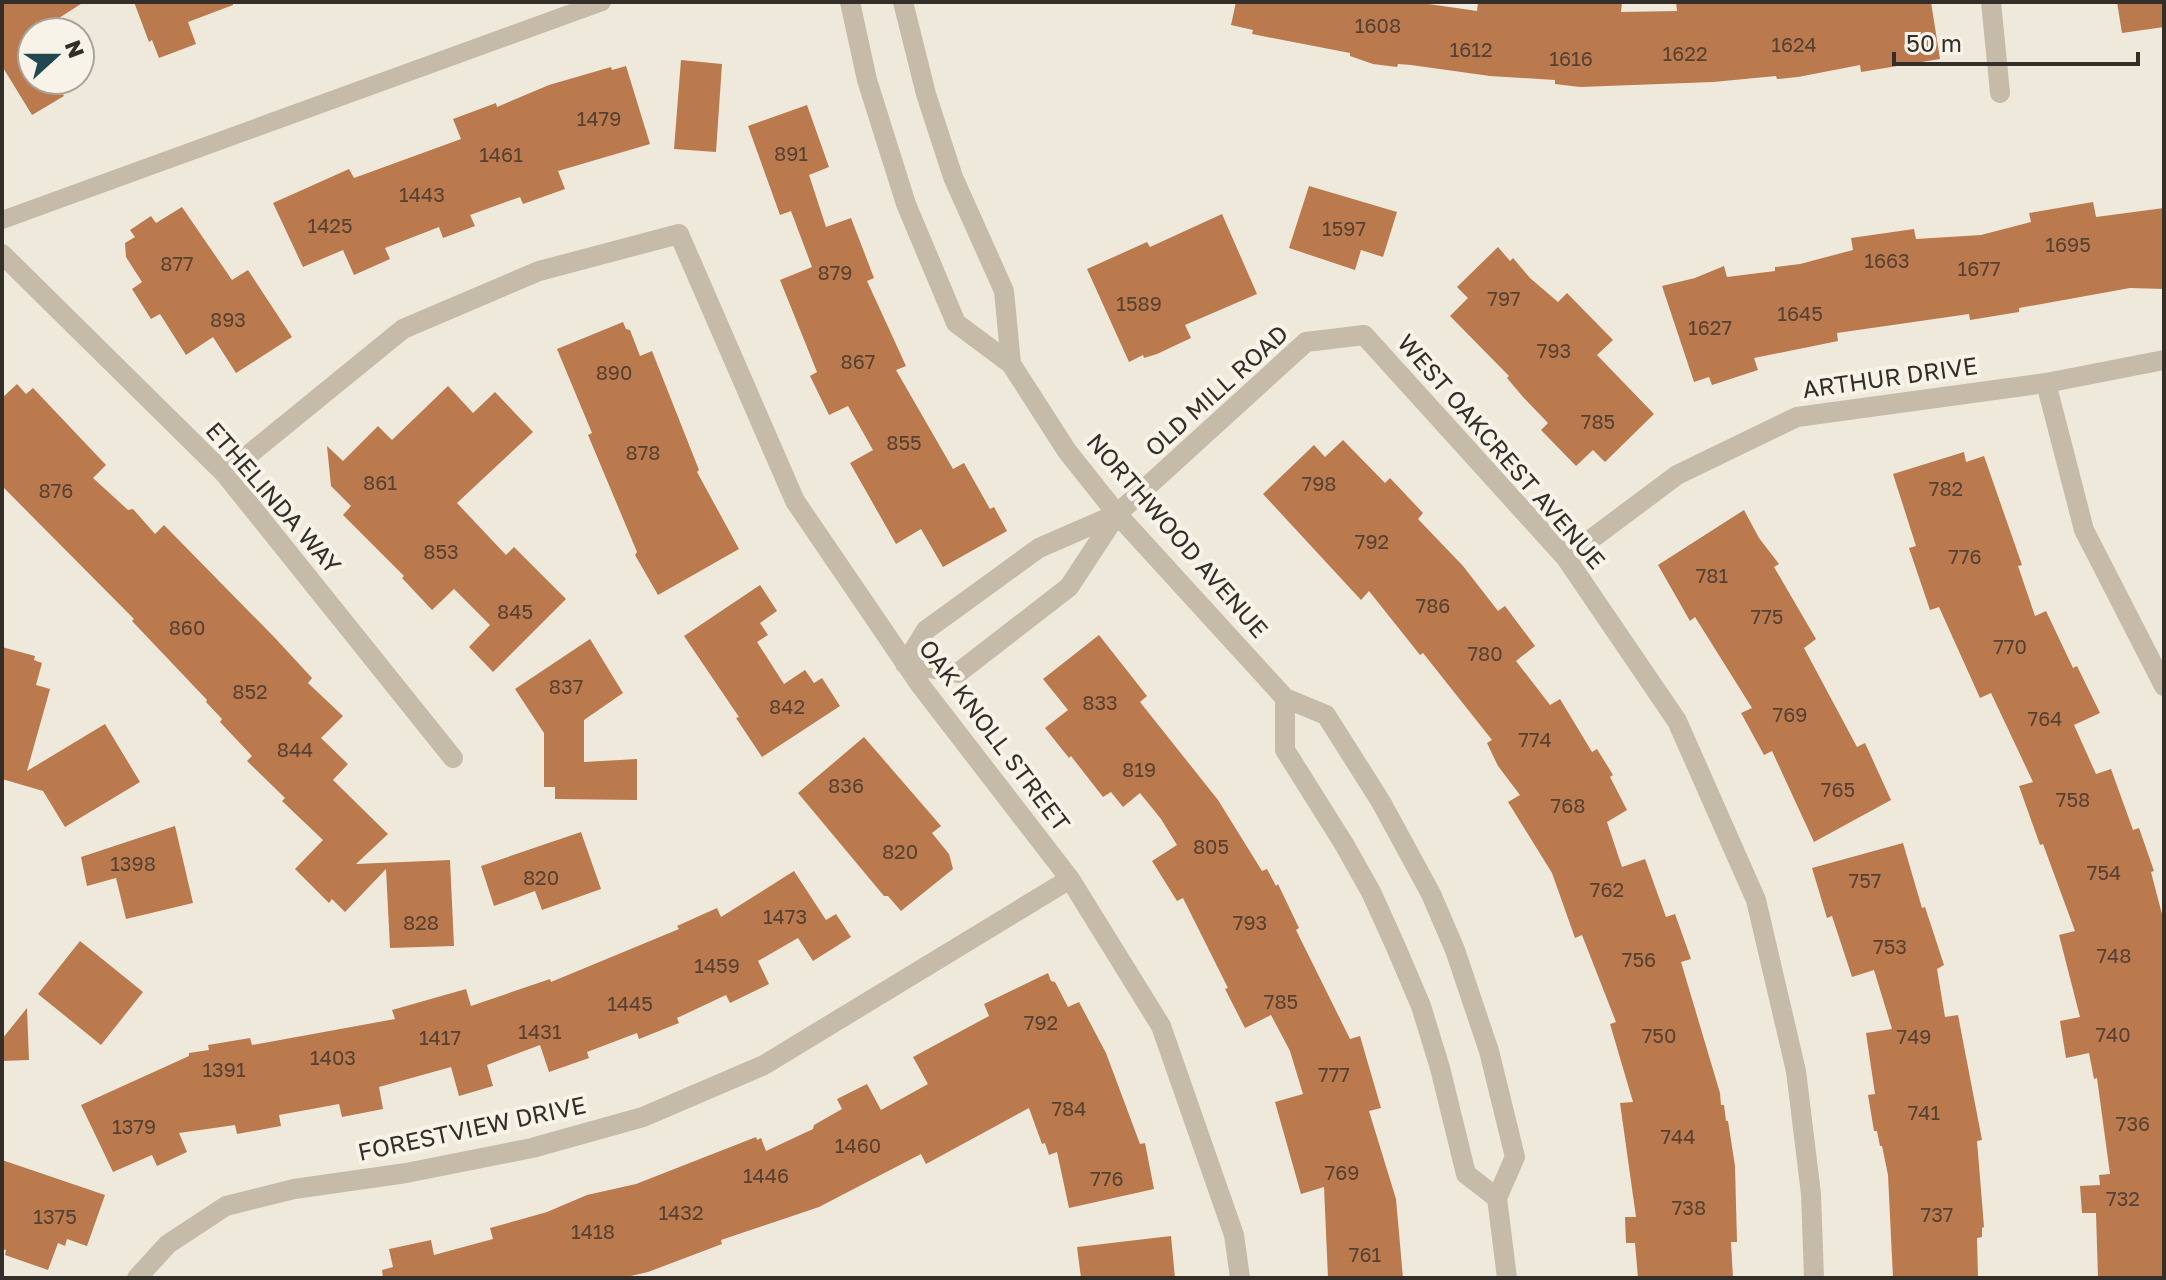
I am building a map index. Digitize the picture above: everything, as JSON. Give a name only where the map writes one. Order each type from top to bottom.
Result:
[{"type":"street","name":"NORTHWOOD AVENUE","points":[[850,2],[867,80],[906,204],[956,323],[1011,364],[1067,451],[1117,514],[1285,698],[1326,715],[1404,842],[1449,936],[1489,1051],[1515,1157],[1497,1198]]},
{"type":"street","name":"NORTHWOOD AVENUE","points":[[903,2],[926,94],[953,177],[1004,291],[1011,364]]},
{"type":"street","points":[[1991,2],[2000,93]]},
{"type":"street","name":"OAK KNOLL STREET","points":[[225,474],[403,329],[539,271],[679,234],[795,501],[905,664],[1070,879],[1161,1026],[1234,1235],[1240,1278]]},
{"type":"street","name":"ETHELINDA WAY","points":[[2,254],[225,474],[453,758]]},
{"type":"street","name":"OLD MILL ROAD","points":[[1117,514],[1039,548],[926,630],[905,664],[958,673],[1069,587],[1117,514],[1306,342],[1364,335]]},
{"type":"street","name":"WEST OAKCREST AVENUE","points":[[1364,335],[1566,558],[1677,721],[1756,900],[1796,1071],[1811,1194],[1814,1278]]},
{"type":"street","name":"ARTHUR DRIVE","points":[[1566,558],[1677,475],[1797,417],[2046,383],[2164,360]]},
{"type":"street","points":[[2046,383],[2084,530],[2164,686]]},
{"type":"street","points":[[1285,698],[1285,750],[1344,844],[1371,892],[1395,945],[1421,1006],[1466,1174],[1497,1198],[1507,1278]]},
{"type":"street","name":"FORESTVIEW DRIVE","points":[[137,1278],[168,1244],[226,1206],[294,1189],[406,1173],[532,1148],[643,1117],[764,1065],[1070,879]]},
{"type":"lane","points":[[2,220],[602,2]]},
{"type":"building","points":[[2,2],[84,2],[62,16],[16,16],[16,89],[2,66]]},
{"type":"building","points":[[134,2],[233,2],[233,5],[188,22],[196,44],[159,58],[152,40],[149,42]]},
{"type":"building","points":[[1236,2],[1415,2],[1477,11],[1478,2],[1622,2],[1621,12],[1677,11],[1676,2],[1931,2],[1940,59],[1861,72],[1860,65],[1777,79],[1776,76],[1713,82],[1580,87],[1555,84],[1555,80],[1373,64],[1350,56],[1350,53],[1252,34],[1253,30],[1231,25]]},
{"type":"building","points":[[2117,2],[2164,2],[2164,27],[2122,33]]},
{"type":"building","points":[[681,60],[722,64],[716,152],[674,149]]},
{"type":"building","points":[[626,66],[650,144],[558,171],[565,189],[523,204],[520,197],[470,215],[475,226],[443,238],[439,227],[385,248],[390,259],[354,275],[343,250],[303,267],[273,203],[349,169],[354,178],[461,139],[453,119],[496,103],[497,107],[549,85],[611,67],[612,70]]},
{"type":"building","points":[[20,96],[64,96],[32,115]]},
{"type":"building","points":[[807,105],[829,167],[809,175],[826,227],[851,218],[874,278],[867,281],[906,366],[896,370],[953,469],[964,463],[990,509],[994,507],[1007,531],[943,567],[921,529],[896,544],[850,463],[873,450],[848,406],[829,415],[810,376],[817,372],[780,280],[812,267],[791,211],[780,215],[748,126]]},
{"type":"building","points":[[1309,186],[1397,212],[1383,257],[1361,250],[1355,270],[1289,248]]},
{"type":"building","points":[[2093,202],[2096,217],[2164,208],[2164,289],[2130,288],[1970,320],[1969,314],[1837,333],[1838,341],[1754,358],[1758,370],[1712,385],[1709,377],[1694,382],[1662,286],[1695,278],[1724,266],[1727,277],[1775,271],[1775,267],[1853,250],[1851,238],[1914,229],[1916,239],[1981,235],[2031,222],[2029,213]]},
{"type":"building","points":[[182,207],[232,280],[248,270],[292,337],[236,373],[213,337],[186,355],[160,314],[151,319],[132,289],[142,282],[126,257],[125,243],[135,237],[130,230],[151,216],[156,223]]},
{"type":"building","points":[[1222,214],[1257,294],[1185,325],[1191,338],[1157,354],[1144,358],[1143,355],[1129,362],[1087,269],[1147,242],[1150,247]]},
{"type":"building","points":[[1498,247],[1558,302],[1567,293],[1613,340],[1597,355],[1654,414],[1605,462],[1593,450],[1576,466],[1541,430],[1548,423],[1507,378],[1509,376],[1450,316],[1468,298],[1457,287]]},
{"type":"building","points":[[623,322],[630,330],[640,356],[652,351],[699,470],[697,472],[739,549],[658,595],[635,555],[637,552],[588,435],[592,433],[557,349]]},
{"type":"building","points":[[17,384],[26,394],[33,388],[106,465],[93,478],[128,510],[133,509],[155,534],[164,525],[275,638],[312,678],[308,683],[343,716],[321,738],[348,764],[333,780],[388,834],[356,864],[450,860],[454,946],[390,948],[386,869],[345,912],[332,899],[329,903],[295,869],[323,840],[282,801],[285,798],[247,761],[252,756],[220,722],[222,719],[207,700],[132,621],[134,619],[2,486],[2,398]]},
{"type":"building","points":[[448,386],[473,413],[495,392],[533,432],[457,503],[506,555],[514,547],[566,599],[493,672],[469,647],[490,625],[454,589],[432,610],[402,578],[404,576],[343,515],[351,506],[331,486],[327,446],[343,461],[378,426],[392,440]]},
{"type":"building","points":[[1343,440],[1385,483],[1390,478],[1423,513],[1418,519],[1463,566],[1498,611],[1505,606],[1535,646],[1516,661],[1550,705],[1560,699],[1592,752],[1597,749],[1613,775],[1610,777],[1627,810],[1607,822],[1622,867],[1645,859],[1666,917],[1675,914],[1691,959],[1681,962],[1721,1105],[1724,1105],[1735,1166],[1737,1242],[1731,1242],[1733,1278],[1638,1278],[1635,1243],[1626,1243],[1625,1217],[1636,1217],[1620,1103],[1633,1102],[1610,1024],[1616,1022],[1582,935],[1575,938],[1552,873],[1508,802],[1520,795],[1498,766],[1487,743],[1492,740],[1423,653],[1420,655],[1369,591],[1361,600],[1263,494],[1314,445],[1325,457]]},
{"type":"building","points":[[1964,452],[1966,462],[1984,456],[2022,565],[2018,566],[2035,616],[2046,611],[2073,668],[2077,666],[2100,713],[2074,725],[2096,774],[2111,769],[2133,830],[2139,828],[2154,871],[2151,872],[2164,922],[2164,1278],[2098,1278],[2096,1213],[2082,1213],[2080,1186],[2100,1185],[2099,1175],[2110,1174],[2097,1078],[2094,1079],[2089,1053],[2066,1058],[2060,1021],[2080,1017],[2059,935],[2075,931],[2019,786],[2033,782],[1991,693],[1980,698],[1939,607],[1930,610],[1909,548],[1916,546],[1893,474]]},
{"type":"building","points":[[1744,510],[1759,538],[1779,564],[1774,567],[1816,639],[1804,648],[1857,747],[1865,743],[1891,800],[1814,842],[1772,751],[1764,755],[1741,713],[1752,708],[1695,617],[1690,621],[1658,565]]},
{"type":"building","points":[[760,585],[777,611],[760,623],[768,635],[757,642],[784,684],[805,670],[814,683],[822,678],[840,706],[762,757],[684,636]]},
{"type":"building","points":[[1099,635],[1147,696],[1140,702],[1218,800],[1262,871],[1267,869],[1276,886],[1278,884],[1299,928],[1296,930],[1350,1039],[1360,1036],[1381,1108],[1369,1111],[1396,1199],[1403,1278],[1328,1278],[1324,1187],[1301,1194],[1275,1102],[1303,1094],[1290,1051],[1271,1015],[1245,1028],[1183,898],[1177,901],[1152,861],[1177,845],[1161,819],[1140,793],[1123,807],[1111,792],[1103,797],[1045,728],[1068,710],[1043,679]]},
{"type":"building","points":[[590,639],[623,693],[584,720],[584,762],[637,759],[637,800],[555,799],[555,787],[544,787],[544,733],[515,689]]},
{"type":"building","points":[[2,647],[35,656],[34,660],[42,663],[36,685],[50,689],[27,771],[105,724],[140,782],[65,827],[43,791],[2,779]]},
{"type":"building","points":[[864,737],[941,826],[932,833],[949,854],[953,869],[901,911],[888,896],[884,896],[798,793]]},
{"type":"building","points":[[175,826],[193,903],[126,919],[116,878],[87,886],[81,857]]},
{"type":"building","points":[[581,832],[601,889],[542,910],[535,891],[494,906],[481,866]]},
{"type":"building","points":[[1903,843],[1922,908],[1925,907],[1944,965],[1937,969],[1945,1017],[1958,1015],[1982,1140],[1977,1141],[1984,1227],[1982,1237],[1977,1238],[1978,1278],[1893,1278],[1888,1175],[1882,1146],[1877,1131],[1874,1131],[1868,1095],[1875,1094],[1866,1033],[1892,1029],[1874,970],[1852,977],[1832,916],[1827,918],[1812,868]]},
{"type":"building","points":[[794,871],[826,920],[836,914],[851,937],[813,961],[798,938],[758,961],[769,984],[730,1003],[726,995],[677,1018],[679,1023],[639,1039],[637,1033],[587,1052],[589,1058],[549,1072],[540,1045],[487,1065],[493,1086],[459,1096],[451,1067],[379,1087],[383,1109],[342,1117],[339,1104],[279,1115],[281,1126],[237,1134],[235,1125],[179,1133],[187,1152],[157,1166],[152,1155],[113,1172],[81,1105],[189,1056],[189,1053],[209,1050],[208,1045],[250,1038],[252,1045],[395,1019],[392,1010],[466,989],[471,1006],[550,979],[551,982],[679,929],[677,926],[717,908],[721,917]]},
{"type":"building","points":[[80,941],[143,992],[101,1045],[38,994]]},
{"type":"building","points":[[1048,973],[1068,1007],[1079,1002],[1106,1053],[1140,1144],[1145,1143],[1154,1189],[1069,1208],[1057,1152],[1049,1155],[1045,1143],[1042,1144],[1029,1108],[926,1164],[921,1154],[819,1207],[721,1240],[722,1244],[648,1272],[622,1278],[383,1278],[382,1270],[393,1267],[389,1249],[431,1240],[434,1255],[493,1239],[490,1228],[547,1212],[587,1195],[636,1184],[756,1137],[757,1140],[761,1138],[766,1151],[813,1129],[814,1125],[842,1109],[837,1099],[867,1084],[881,1110],[928,1084],[913,1057],[989,1016],[984,1004]]},
{"type":"building","points":[[27,1008],[29,1060],[2,1061],[2,1039]]},
{"type":"building","points":[[2,1160],[105,1195],[87,1246],[67,1239],[65,1246],[58,1243],[48,1270],[5,1255],[6,1250],[2,1249]]},
{"type":"building","points":[[1171,1236],[1175,1278],[1081,1278],[1077,1247]]}]
